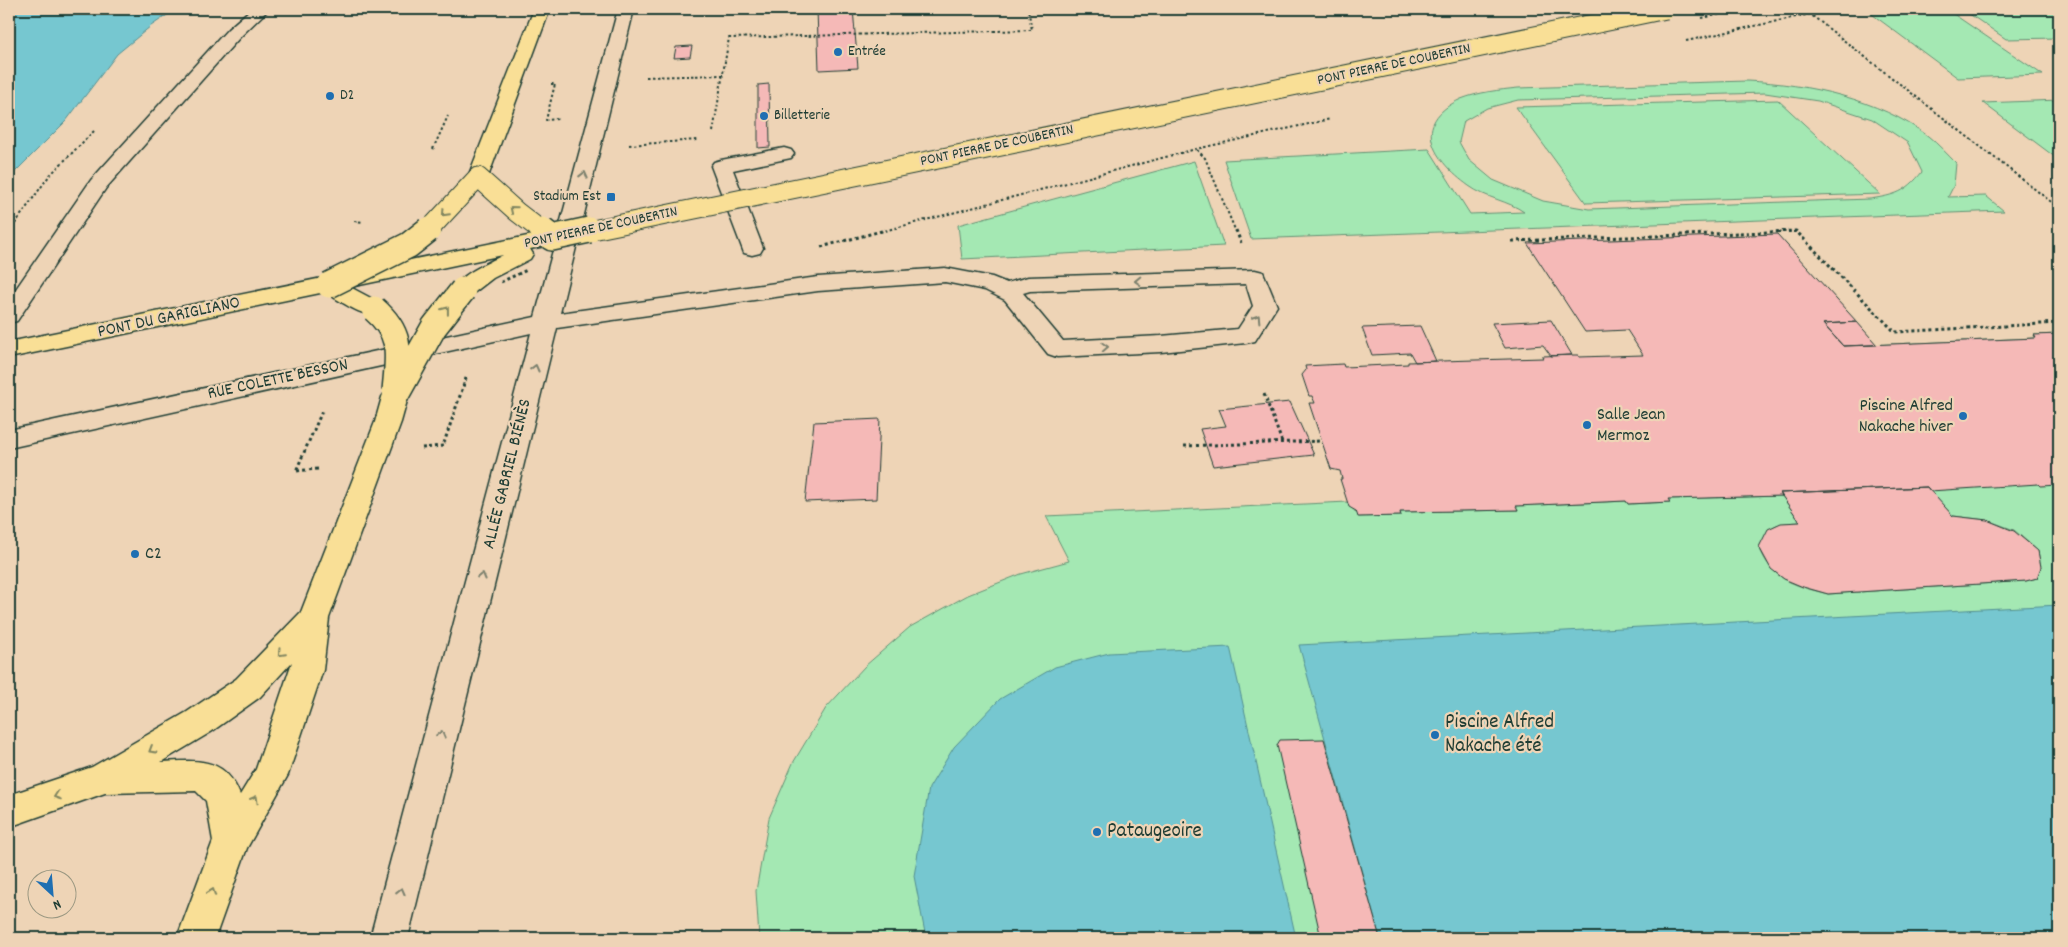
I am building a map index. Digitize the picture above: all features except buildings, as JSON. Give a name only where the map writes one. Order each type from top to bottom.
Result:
[{"type":"main road","points":[[330,285],[416,240],[429,230],[478,177],[542,9]]},
{"type":"main road","name":"PONT PIERRE DE COUBERTIN","points":[[330,285],[562,232],[1666,9]]},
{"type":"main road","points":[[478,177],[516,212],[562,232]]},
{"type":"main road","points":[[196,938],[231,841],[271,775],[307,670],[314,618],[388,422],[395,397],[432,329],[463,290],[485,273],[562,232]]},
{"type":"main road","points":[[330,285],[388,320],[397,337],[395,397]]},
{"type":"main road","name":"PONT DU GARIGLIANO","points":[[9,350],[330,285]]},
{"type":"main road","points":[[9,812],[103,780],[199,722],[248,688],[314,618]]},
{"type":"main road","points":[[103,780],[204,776],[222,794],[231,841]]},
{"type":"street","points":[[9,316],[98,184],[234,33],[261,9]]},
{"type":"street","name":"ALLÉE GABRIEL BIÉNÈS","points":[[389,938],[547,322],[562,232],[591,148],[626,9]]},
{"type":"street","points":[[752,248],[721,166],[784,154]]},
{"type":"street","points":[[562,232],[755,188]]},
{"type":"street","name":"RUE COLETTE BESSON","points":[[9,439],[547,322],[818,284],[945,275],[992,284],[1006,291]]},
{"type":"street","points":[[1255,276],[1265,306],[1246,336],[1161,344],[1057,349],[1013,295],[1006,291],[1028,284],[1255,276]]},
{"type":"path","points":[[721,166],[712,140],[729,38],[1032,30],[1028,9]]},
{"type":"path","points":[[1685,41],[1810,14],[2059,208]]},
{"type":"path","points":[[609,79],[723,75]]},
{"type":"path","points":[[546,120],[555,84]]},
{"type":"path","points":[[433,149],[448,116]]},
{"type":"path","points":[[820,247],[1196,149],[1340,117]]},
{"type":"path","points":[[591,148],[712,140]]},
{"type":"path","points":[[1196,149],[1205,158],[1242,244]]},
{"type":"path","points":[[1512,242],[1796,231],[1895,332],[2059,323]]},
{"type":"path","points":[[419,448],[443,446],[462,391]]},
{"type":"path","points":[[1264,394],[1282,442]]},
{"type":"path","points":[[318,419],[296,471],[318,469]]},
{"type":"path","points":[[1184,446],[1322,441]]},
{"type":"green space","points":[[1865,9],[1946,9],[2043,75],[1958,78]]},
{"type":"green space","points":[[1962,9],[2059,9],[2059,38],[2006,39]]},
{"type":"green space","points":[[1747,81],[1794,86],[1842,96],[1887,112],[1928,136],[1939,146],[1956,163],[1954,185],[1948,197],[1986,196],[2004,211],[1251,239],[1224,160],[1429,149],[1470,214],[1524,212],[1475,190],[1456,176],[1437,154],[1432,142],[1431,130],[1435,119],[1445,109],[1461,99],[1482,93],[1518,88]],"holes":[[[1765,93],[1818,101],[1872,119],[1908,143],[1922,172],[1900,192],[1870,199],[1589,209],[1543,201],[1493,180],[1469,160],[1459,142],[1464,121],[1487,108],[1518,100]]]},
{"type":"green space","points":[[1778,100],[1880,194],[1586,203],[1516,107]]},
{"type":"green space","points":[[2059,100],[2059,160],[1983,103]]},
{"type":"green space","points":[[1194,161],[1224,246],[962,259],[958,225]]},
{"type":"green space","name":"Piscine Alfred Nakache été","points":[[2059,334],[2059,938],[759,938],[756,891],[769,818],[793,763],[826,708],[865,666],[910,627],[968,595],[1021,574],[1069,561],[1046,516],[1348,502],[1359,517],[1401,516],[1400,512],[1518,510],[1516,506],[1626,501],[1628,504],[1670,502],[1668,499],[1782,496],[1800,522],[1774,526],[1767,533],[1759,547],[1767,563],[1776,574],[1797,585],[1828,594],[2026,581],[2037,578],[2041,567],[2038,551],[2014,530],[1987,520],[1953,516],[1930,491],[1843,346],[2036,338],[2034,335]]},
{"type":"water","points":[[9,9],[176,9],[151,26],[117,54],[66,121],[9,178]]},
{"type":"water","points":[[2059,605],[2059,938],[1380,938],[1299,645]]},
{"type":"water","name":"Pataugeoire","points":[[1230,647],[1296,938],[926,938],[914,876],[929,788],[954,747],[1000,699],[1055,667],[1109,653]]},
{"type":"place","name":"Entrée","points":[[838,52]]},
{"type":"place","name":"D2","points":[[330,96]]},
{"type":"place","name":"Billetterie","points":[[764,116]]},
{"type":"place","name":"Stadium Est","points":[[611,197]]},
{"type":"place","name":"Piscine Alfred Nakache hiver","points":[[1963,416]]},
{"type":"place","name":"Salle Jean Mermoz","points":[[1587,425]]},
{"type":"place","name":"C2","points":[[135,554]]},
{"type":"place","name":"Piscine Alfred Nakache été","points":[[1435,735]]},
{"type":"place","name":"Pataugeoire","points":[[1097,832]]}]
